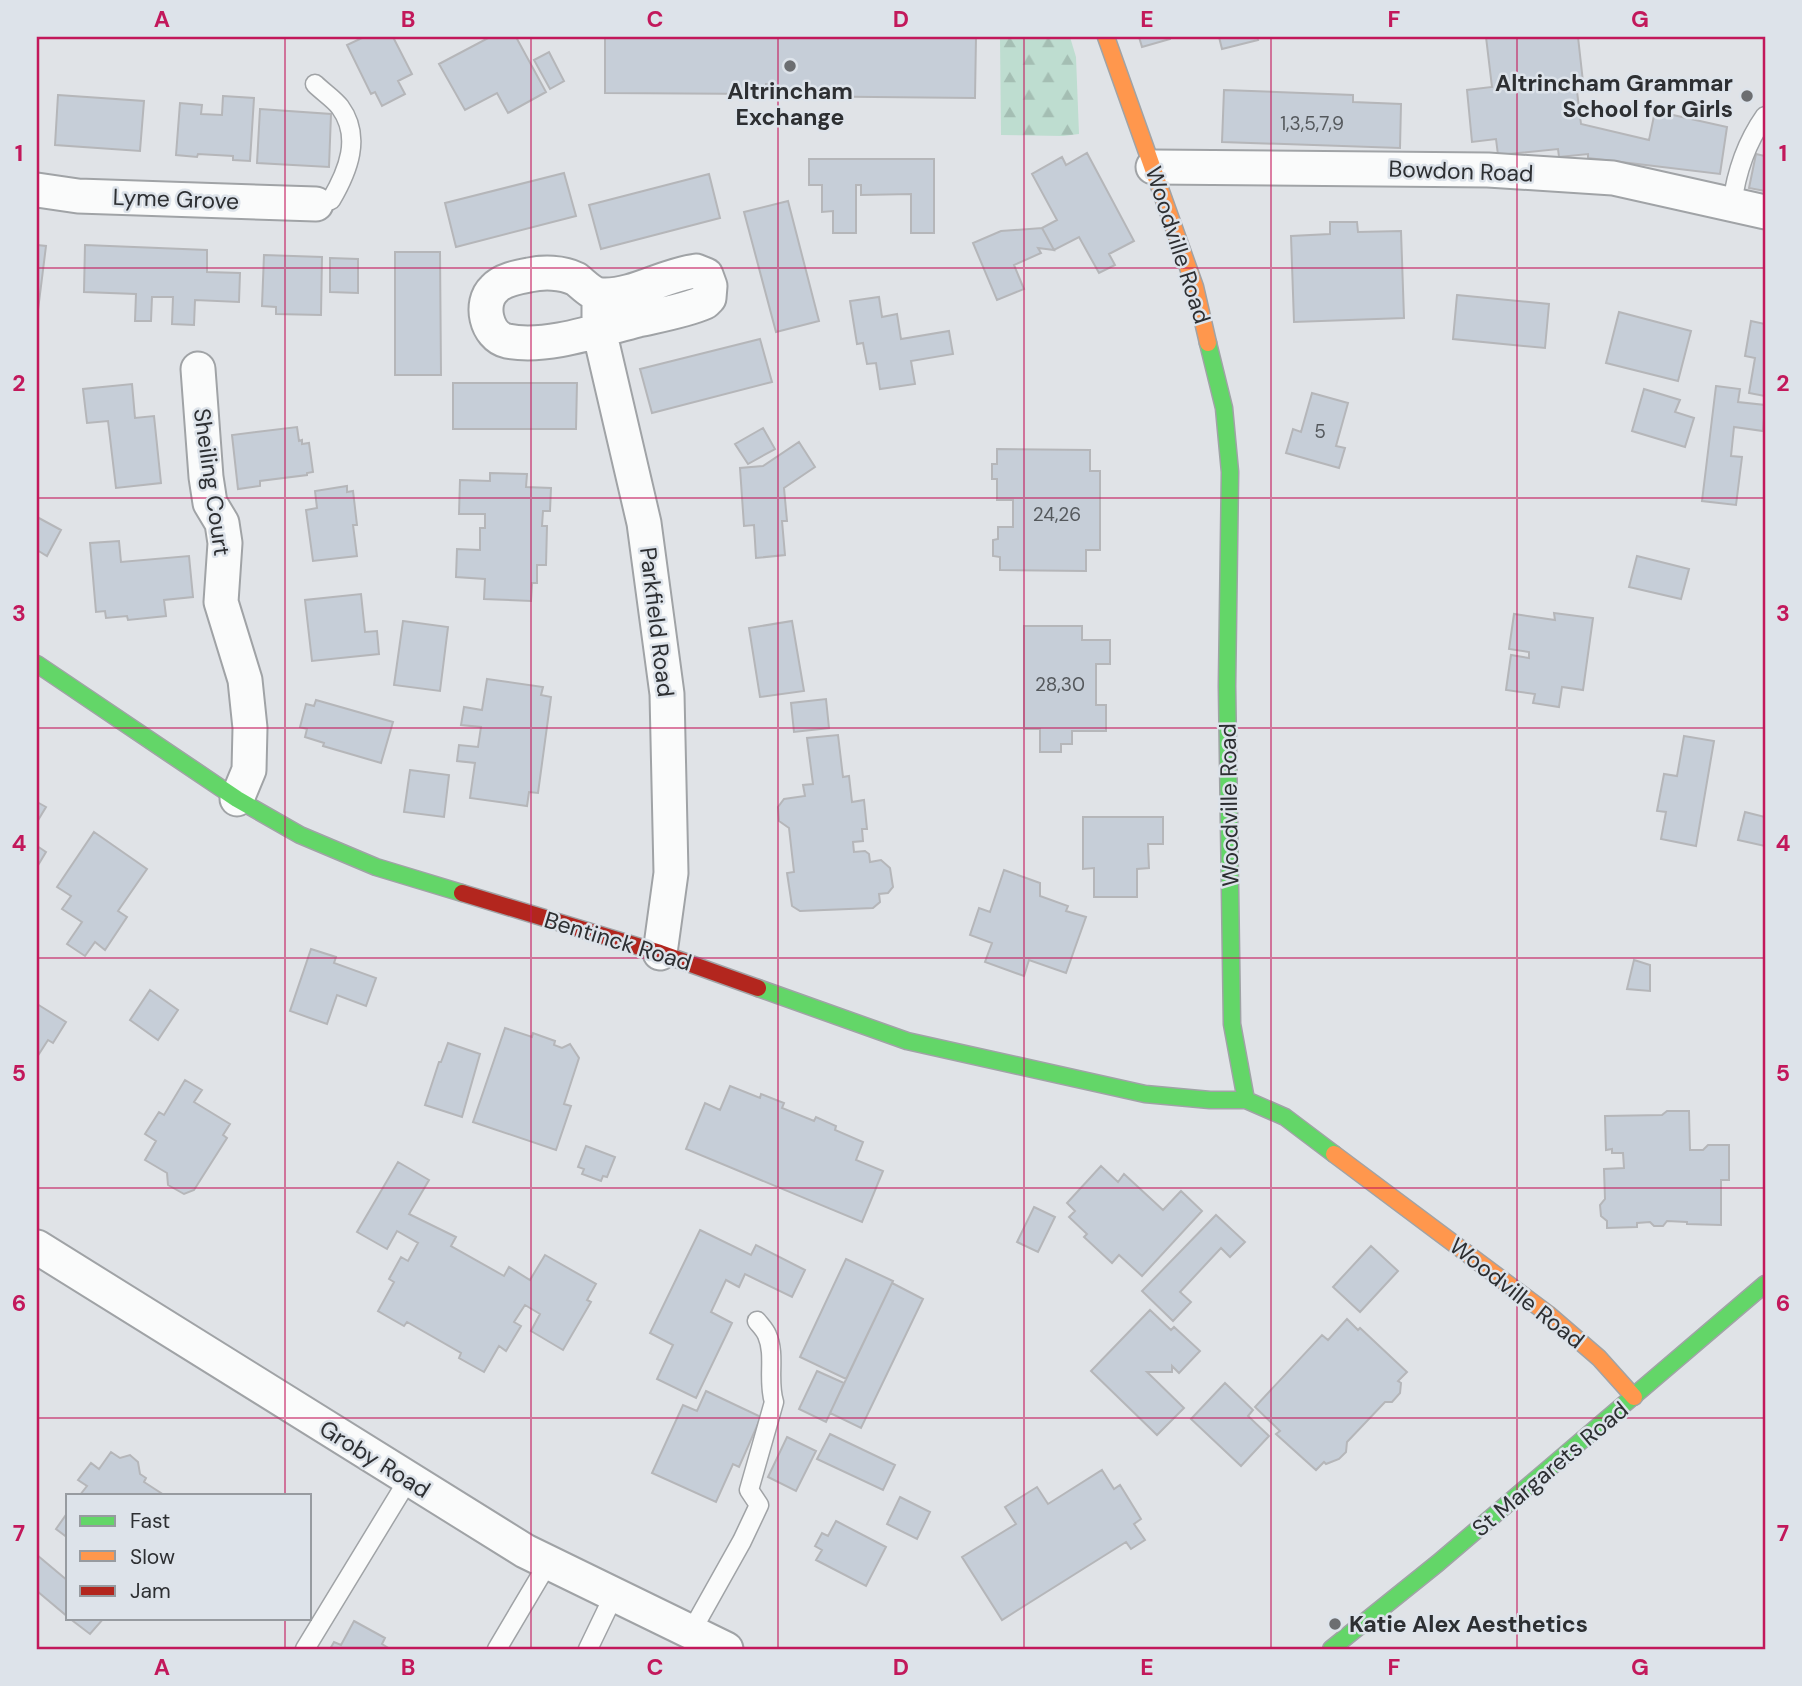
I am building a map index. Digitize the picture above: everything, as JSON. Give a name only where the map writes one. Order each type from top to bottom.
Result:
[{"type":"street","name":"Woodville Road","points":[[1106,37],[1195,287],[1224,408],[1230,472],[1227,686],[1231,1024],[1246,1100],[1285,1117],[1548,1314],[1600,1358],[1634,1397]]},
{"type":"street","name":"Bowdon Road","points":[[1153,167],[1516,172],[1613,178],[1765,212]]},
{"type":"street","name":"Lyme Grove","points":[[37,190],[78,196],[316,204]]},
{"type":"street","points":[[696,271],[706,275],[710,286],[709,298],[696,306],[599,330],[564,340],[504,340],[494,335],[486,311],[488,298],[494,289],[509,280],[531,274],[561,274],[575,279],[599,296],[617,294],[696,271]]},
{"type":"street","name":"Parkfield Road","points":[[599,296],[599,330],[644,523],[667,694],[671,873],[660,953]]},
{"type":"street","name":"Sheiling Court","points":[[198,369],[210,503],[222,523],[225,543],[221,602],[245,680],[250,729],[249,770],[237,799]]},
{"type":"street","name":"Bentinck Road","points":[[37,664],[237,799],[300,835],[376,867],[660,953],[907,1041],[1145,1094],[1210,1100],[1246,1100]]},
{"type":"street","name":"Groby Road","points":[[37,1247],[525,1551],[726,1649]]},
{"type":"street","name":"St Margarets Road","points":[[1331,1649],[1385,1608],[1765,1284]]},
{"type":"lane","points":[[316,84],[340,108],[353,139],[344,177],[331,200],[316,204]]},
{"type":"lane","points":[[1732,205],[1735,181],[1750,139],[1765,116]]},
{"type":"lane","points":[[691,1632],[759,1505],[749,1490],[774,1402],[769,1388],[770,1356],[767,1335],[757,1321]]},
{"type":"lane","points":[[304,1649],[408,1480]]},
{"type":"lane","points":[[496,1649],[548,1563]]},
{"type":"lane","points":[[588,1649],[614,1595]]},
{"type":"green space","points":[[1000,37],[1070,37],[1076,57],[1079,134],[1001,135]]},
{"type":"building","points":[[364,37],[393,37],[412,74],[398,81],[405,94],[382,106],[375,92],[371,94],[347,45]]},
{"type":"building","points":[[490,37],[516,37],[546,92],[508,113],[497,93],[465,110],[439,64]]},
{"type":"building","name":"Altrincham Exchange","points":[[605,37],[976,37],[975,98],[774,96],[774,85],[766,84],[765,94],[605,93]]},
{"type":"building","points":[[1139,37],[1170,37],[1170,39],[1142,47]]},
{"type":"building","points":[[1219,37],[1257,37],[1258,40],[1222,49]]},
{"type":"building","points":[[1486,37],[1578,37],[1583,82],[1576,83],[1581,124],[1649,140],[1655,111],[1727,127],[1720,174],[1588,158],[1588,154],[1559,157],[1558,149],[1498,155],[1496,139],[1472,142],[1467,90],[1492,87]]},
{"type":"building","points":[[549,52],[564,81],[550,89],[534,60]]},
{"type":"building","points":[[1224,90],[1353,95],[1353,102],[1401,104],[1400,148],[1222,142]]},
{"type":"building","points":[[58,95],[144,101],[140,151],[55,145]]},
{"type":"building","points":[[223,96],[254,98],[250,161],[233,160],[233,156],[176,155],[180,103],[202,105],[201,114],[222,115]]},
{"type":"building","points":[[260,109],[331,114],[329,167],[257,163]]},
{"type":"building","points":[[1087,153],[1134,241],[1109,254],[1115,265],[1099,273],[1079,237],[1054,250],[1042,228],[1057,220],[1032,174],[1062,157],[1066,165]]},
{"type":"building","points":[[1756,154],[1765,156],[1765,191],[1749,188]]},
{"type":"building","points":[[809,159],[934,159],[934,233],[911,233],[911,194],[861,195],[861,185],[856,185],[856,233],[833,233],[833,211],[822,212],[822,185],[809,185]]},
{"type":"building","points":[[564,173],[576,216],[456,247],[445,203]]},
{"type":"building","points":[[709,174],[720,218],[601,249],[589,205]]},
{"type":"building","points":[[788,201],[819,321],[776,332],[744,212]]},
{"type":"building","points":[[1330,222],[1357,222],[1358,232],[1401,231],[1404,318],[1294,322],[1291,236],[1330,234]]},
{"type":"building","points":[[1042,228],[1054,250],[1038,248],[1041,253],[1014,265],[1024,289],[997,300],[973,243],[1001,231]]},
{"type":"building","points":[[37,245],[46,246],[37,318]]},
{"type":"building","points":[[85,245],[207,250],[207,272],[240,273],[239,302],[195,300],[194,325],[172,324],[173,297],[152,297],[151,321],[135,321],[136,294],[84,292]]},
{"type":"building","points":[[395,252],[440,252],[441,375],[395,375]]},
{"type":"building","points":[[264,255],[322,257],[321,315],[276,314],[276,307],[262,306]]},
{"type":"building","points":[[330,258],[358,259],[358,293],[330,292]]},
{"type":"building","points":[[1457,295],[1549,304],[1545,348],[1453,339]]},
{"type":"building","points":[[879,297],[882,317],[897,314],[901,339],[949,331],[953,354],[911,361],[915,384],[880,389],[876,363],[867,364],[863,343],[857,344],[850,301]]},
{"type":"building","points":[[1619,312],[1691,331],[1678,381],[1606,363]]},
{"type":"building","points":[[1751,321],[1765,324],[1765,396],[1749,393],[1755,358],[1745,356]]},
{"type":"building","points":[[760,339],[772,382],[652,413],[640,369]]},
{"type":"building","points":[[453,383],[577,383],[576,429],[453,429]]},
{"type":"building","points":[[132,384],[135,418],[154,416],[161,483],[116,488],[108,421],[87,423],[83,389]]},
{"type":"building","points":[[1716,386],[1740,389],[1738,402],[1765,405],[1763,431],[1734,427],[1731,456],[1742,457],[1736,505],[1702,501]]},
{"type":"building","points":[[1644,389],[1680,400],[1675,412],[1694,418],[1685,447],[1632,431]]},
{"type":"building","points":[[1312,393],[1348,403],[1336,446],[1345,448],[1339,468],[1286,453],[1293,429],[1301,432]]},
{"type":"building","points":[[297,427],[299,441],[302,440],[302,444],[309,443],[313,472],[260,481],[260,486],[238,489],[232,435]]},
{"type":"building","points":[[763,428],[775,449],[748,464],[735,444]]},
{"type":"building","points":[[799,442],[815,467],[784,488],[787,521],[782,521],[785,555],[756,558],[754,525],[744,526],[740,468],[763,466]]},
{"type":"building","points":[[997,449],[1090,450],[1090,471],[1100,471],[1100,550],[1086,550],[1086,571],[1000,570],[1000,557],[993,556],[993,540],[998,539],[998,527],[1013,527],[1013,500],[997,500],[997,479],[992,479],[992,464],[997,464]]},
{"type":"building","points":[[490,473],[527,474],[526,487],[551,488],[550,511],[543,511],[542,526],[547,526],[546,565],[537,565],[537,583],[532,583],[531,601],[484,599],[485,579],[456,577],[457,549],[480,550],[480,528],[485,528],[485,514],[459,514],[460,480],[490,481]]},
{"type":"building","points":[[347,486],[347,492],[353,491],[357,556],[313,561],[306,510],[317,508],[315,491]]},
{"type":"building","points":[[37,517],[61,530],[47,556],[37,550]]},
{"type":"building","points":[[119,541],[121,562],[189,556],[193,597],[164,600],[166,616],[128,620],[127,616],[106,618],[105,611],[96,612],[90,543]]},
{"type":"building","points":[[1637,556],[1689,569],[1681,599],[1629,587]]},
{"type":"building","points":[[361,594],[365,632],[377,631],[379,654],[312,661],[305,600]]},
{"type":"building","points":[[1554,613],[1593,618],[1583,690],[1562,687],[1559,707],[1533,703],[1535,694],[1506,690],[1511,655],[1529,658],[1529,652],[1509,649],[1514,614],[1555,620]]},
{"type":"building","points":[[403,621],[448,627],[440,691],[394,685]]},
{"type":"building","points":[[792,621],[804,691],[760,697],[749,628]]},
{"type":"building","points":[[1024,626],[1082,626],[1082,640],[1110,640],[1110,664],[1096,664],[1096,705],[1106,705],[1106,731],[1072,731],[1072,744],[1061,744],[1061,752],[1040,752],[1040,729],[1024,729]]},
{"type":"building","points":[[487,679],[543,687],[541,695],[551,697],[538,793],[529,792],[527,806],[470,798],[475,763],[457,761],[459,745],[478,747],[481,727],[461,725],[464,707],[482,710]]},
{"type":"building","points":[[826,699],[829,728],[794,732],[791,703]]},
{"type":"building","points":[[316,700],[393,722],[381,763],[323,746],[324,743],[305,737],[307,729],[300,727],[306,704],[314,706]]},
{"type":"building","points":[[838,735],[843,777],[849,776],[852,802],[864,800],[867,829],[862,829],[863,841],[853,842],[854,852],[865,851],[869,854],[870,862],[881,860],[890,868],[893,887],[888,893],[879,894],[880,902],[873,908],[800,911],[792,906],[787,873],[794,872],[789,828],[779,821],[778,807],[784,799],[805,796],[803,785],[813,784],[807,738]]},
{"type":"building","points":[[1684,736],[1714,741],[1696,846],[1661,839],[1666,812],[1657,811],[1664,774],[1677,776]]},
{"type":"building","points":[[410,770],[449,775],[444,817],[404,812]]},
{"type":"building","points":[[37,802],[46,807],[37,822]]},
{"type":"building","points":[[1745,812],[1765,817],[1765,846],[1738,840]]},
{"type":"building","points":[[1083,817],[1163,817],[1163,844],[1148,844],[1149,868],[1137,869],[1137,897],[1094,897],[1094,868],[1083,869]]},
{"type":"building","points":[[94,832],[147,869],[118,911],[127,917],[105,950],[95,942],[85,956],[67,944],[82,922],[62,909],[71,896],[57,887]]},
{"type":"building","points":[[37,846],[46,852],[37,867]]},
{"type":"building","points":[[1004,870],[1040,883],[1040,896],[1068,906],[1066,911],[1086,917],[1066,973],[1029,960],[1024,976],[985,962],[992,943],[970,935],[979,908],[990,912]]},
{"type":"building","points":[[311,949],[336,957],[334,963],[376,978],[366,1006],[337,995],[327,1024],[290,1011]]},
{"type":"building","points":[[1634,960],[1650,965],[1650,991],[1627,989]]},
{"type":"building","points":[[150,990],[178,1010],[158,1040],[130,1020]]},
{"type":"building","points":[[37,1004],[66,1022],[53,1043],[48,1040],[37,1057]]},
{"type":"building","points":[[505,1028],[532,1037],[533,1033],[555,1041],[554,1045],[562,1048],[570,1044],[579,1058],[564,1104],[571,1106],[556,1150],[473,1122]]},
{"type":"building","points":[[448,1043],[480,1054],[462,1117],[425,1105]]},
{"type":"building","points":[[185,1080],[202,1090],[194,1102],[230,1124],[223,1135],[227,1138],[194,1190],[184,1194],[168,1185],[167,1173],[145,1160],[156,1141],[145,1134],[159,1112],[164,1115]]},
{"type":"building","points":[[730,1086],[760,1098],[761,1094],[784,1103],[782,1108],[814,1121],[816,1117],[836,1126],[835,1130],[863,1142],[856,1160],[883,1171],[862,1222],[686,1149],[705,1103],[720,1110]]},
{"type":"building","points":[[1667,1111],[1689,1111],[1690,1150],[1703,1150],[1708,1145],[1729,1145],[1729,1180],[1721,1180],[1721,1225],[1667,1221],[1663,1226],[1654,1226],[1650,1222],[1637,1223],[1637,1227],[1607,1228],[1607,1221],[1601,1216],[1600,1205],[1605,1199],[1604,1169],[1624,1168],[1623,1153],[1606,1150],[1605,1116],[1662,1115]]},
{"type":"building","points":[[586,1146],[615,1157],[607,1177],[603,1176],[601,1181],[582,1174],[584,1169],[578,1167]]},
{"type":"building","points":[[398,1162],[429,1180],[409,1214],[456,1237],[451,1246],[504,1276],[509,1267],[530,1280],[545,1255],[596,1284],[587,1300],[591,1302],[563,1350],[531,1331],[540,1314],[525,1305],[514,1322],[521,1326],[506,1351],[499,1346],[484,1372],[459,1358],[461,1353],[407,1322],[404,1326],[378,1311],[394,1282],[389,1279],[401,1257],[408,1261],[418,1243],[397,1231],[387,1249],[357,1232]]},
{"type":"building","points":[[1101,1166],[1118,1182],[1124,1174],[1163,1210],[1181,1191],[1202,1211],[1142,1276],[1119,1255],[1112,1263],[1084,1237],[1087,1234],[1069,1217],[1075,1211],[1067,1203]]},
{"type":"building","points":[[1034,1207],[1055,1217],[1038,1252],[1017,1242]]},
{"type":"building","points":[[1216,1215],[1245,1242],[1230,1257],[1221,1248],[1180,1292],[1191,1302],[1173,1321],[1142,1291]]},
{"type":"building","points":[[700,1230],[751,1255],[756,1245],[805,1270],[792,1297],[745,1274],[739,1287],[726,1280],[711,1312],[732,1323],[696,1398],[657,1379],[673,1345],[650,1333]]},
{"type":"building","points":[[1371,1246],[1398,1271],[1360,1312],[1333,1287]]},
{"type":"building","points":[[846,1259],[893,1281],[846,1379],[800,1357]]},
{"type":"building","points":[[892,1283],[923,1299],[861,1428],[830,1413]]},
{"type":"building","points":[[1150,1310],[1171,1330],[1174,1327],[1200,1351],[1179,1373],[1172,1366],[1172,1372],[1147,1372],[1184,1408],[1157,1435],[1091,1371]]},
{"type":"building","points":[[1347,1319],[1407,1372],[1398,1381],[1401,1383],[1400,1393],[1392,1402],[1385,1402],[1347,1442],[1346,1452],[1339,1459],[1326,1464],[1324,1462],[1316,1470],[1276,1434],[1280,1431],[1255,1407],[1322,1335],[1328,1340]]},
{"type":"building","points":[[817,1371],[844,1383],[826,1422],[799,1409]]},
{"type":"building","points":[[1225,1383],[1253,1410],[1248,1416],[1269,1436],[1241,1466],[1191,1419]]},
{"type":"building","points":[[706,1391],[761,1417],[739,1467],[733,1464],[716,1502],[652,1473],[683,1405],[697,1411]]},
{"type":"building","points":[[830,1434],[895,1465],[883,1490],[817,1459]]},
{"type":"building","points":[[787,1437],[816,1451],[796,1491],[768,1477]]},
{"type":"building","points":[[111,1452],[120,1458],[130,1455],[138,1462],[140,1474],[146,1478],[144,1482],[162,1494],[81,1494],[87,1486],[78,1480],[91,1463],[99,1469]]},
{"type":"building","points":[[1102,1470],[1114,1489],[1120,1485],[1141,1519],[1134,1524],[1145,1540],[1131,1549],[1126,1542],[1002,1620],[962,1557],[1016,1524],[1005,1507],[1037,1487],[1048,1504]]},
{"type":"building","points":[[900,1497],[930,1512],[917,1539],[887,1524]]},
{"type":"building","points":[[66,1515],[66,1536],[56,1529]]},
{"type":"building","points":[[836,1521],[886,1547],[866,1586],[816,1560],[822,1550],[815,1546],[822,1533],[828,1536]]},
{"type":"building","points":[[37,1555],[66,1579],[66,1615],[37,1591]]},
{"type":"building","points":[[72,1620],[102,1620],[90,1634]]},
{"type":"building","points":[[354,1621],[385,1638],[382,1644],[390,1649],[330,1649],[334,1642],[341,1645]]},
{"type":"traffic: fast","points":[[1208,343],[1224,408],[1230,472],[1227,686],[1232,1024],[1246,1100]]},
{"type":"traffic: fast","points":[[37,664],[237,799],[300,835],[376,867],[462,893]]},
{"type":"traffic: fast","points":[[758,988],[907,1041],[1145,1094],[1210,1100],[1246,1100],[1285,1117],[1334,1154]]},
{"type":"traffic: fast","points":[[1331,1649],[1438,1563],[1765,1284]]},
{"type":"traffic: slow","points":[[1106,37],[1195,287],[1208,343]]},
{"type":"traffic: slow","points":[[1334,1154],[1548,1314],[1599,1358],[1634,1397]]},
{"type":"traffic: jam","points":[[462,893],[660,953],[758,988]]},
{"type":"place","name":"Altrincham Exchange","points":[[790,66]]},
{"type":"place","name":"Altrincham Grammar School for Girls","points":[[1747,96]]},
{"type":"place","name":"Katie Alex Aesthetics","points":[[1335,1624]]}]
